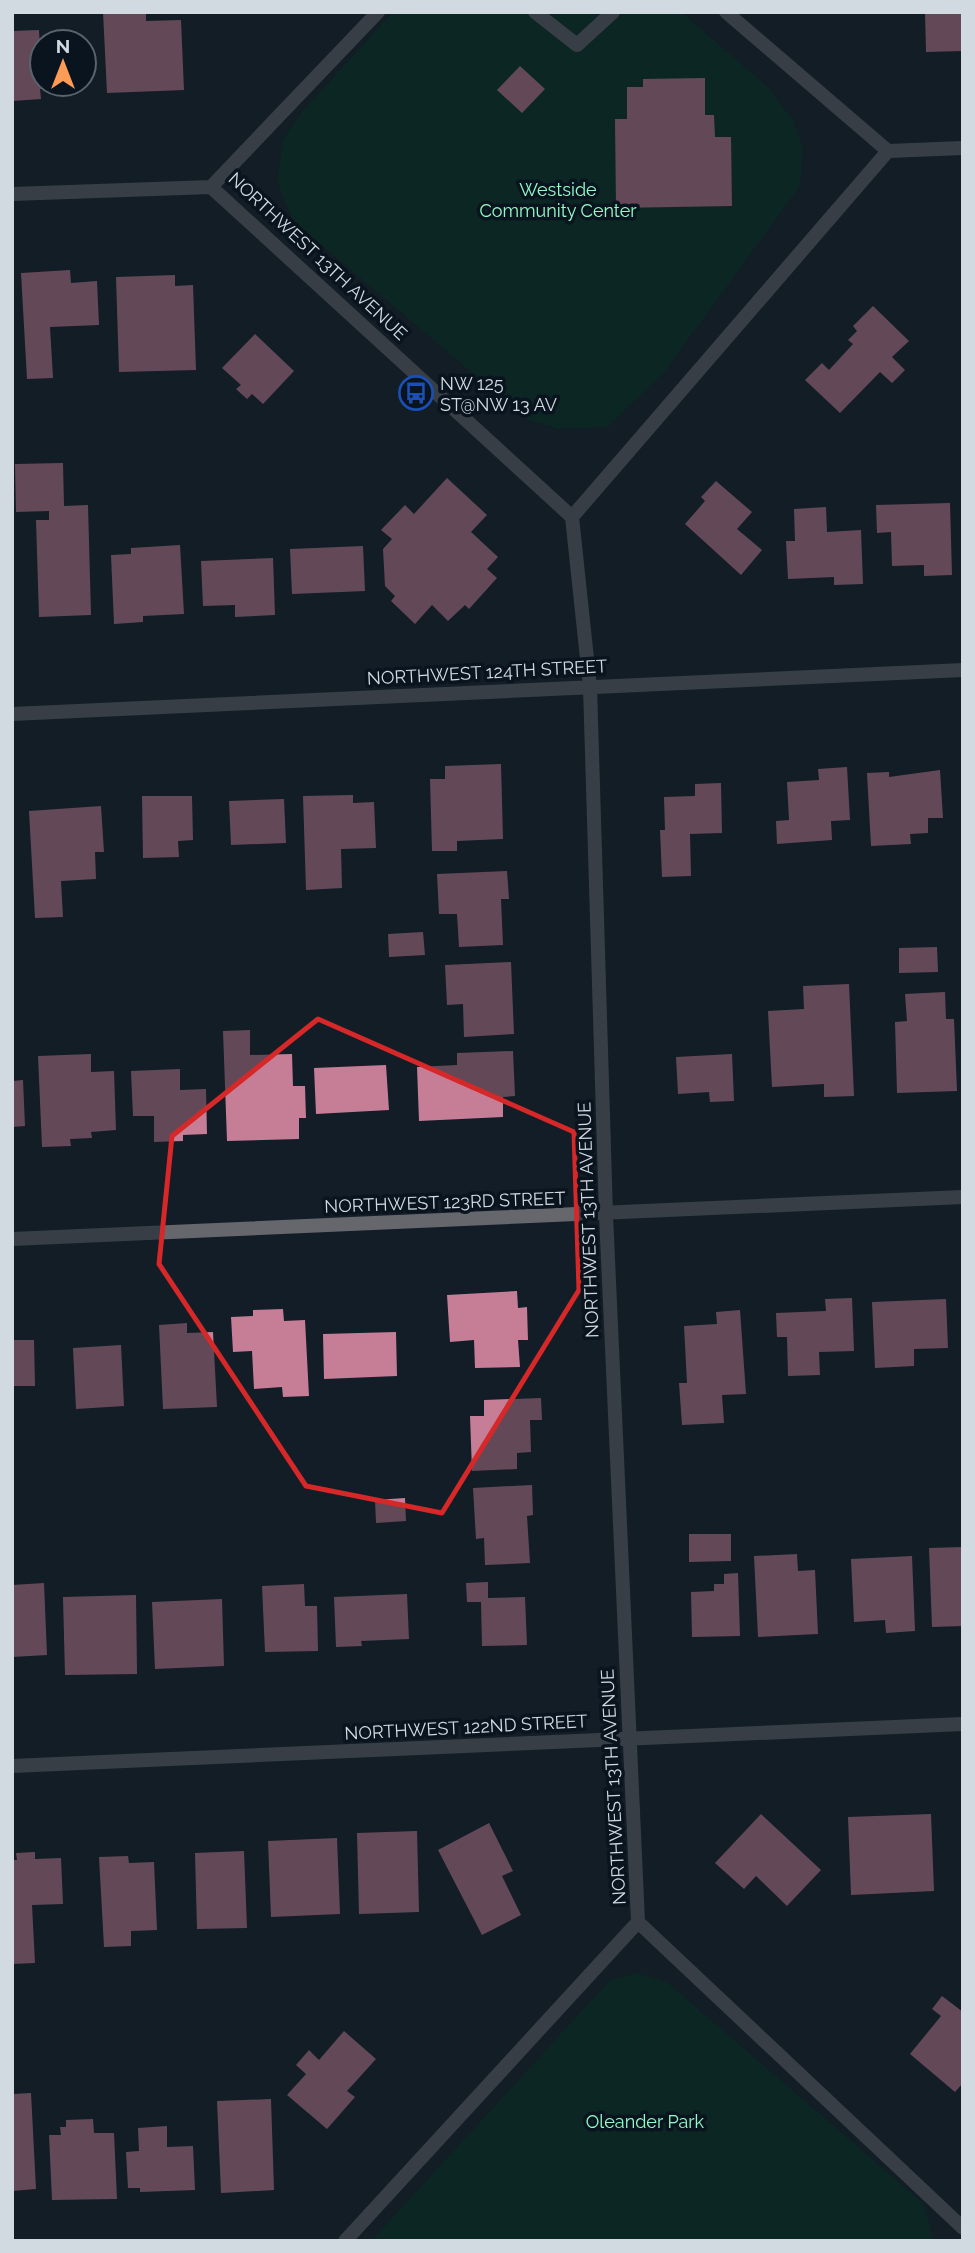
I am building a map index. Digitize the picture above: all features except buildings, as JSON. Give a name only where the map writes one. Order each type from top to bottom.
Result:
[{"type":"street","name":"NORTHWEST 13TH AVENUE","points":[[378,12],[211,187],[572,517],[590,687],[606,1215],[638,1922],[963,2228]]},
{"type":"street","points":[[535,12],[577,45],[612,12]]},
{"type":"street","points":[[726,12],[888,151],[963,148]]},
{"type":"street","points":[[572,517],[888,151]]},
{"type":"street","points":[[12,194],[211,187]]},
{"type":"street","name":"NORTHWEST 124TH STREET","points":[[12,713],[963,670]]},
{"type":"street","name":"NORTHWEST 123RD STREET","points":[[12,1240],[963,1197]]},
{"type":"street","name":"NORTHWEST 122ND STREET","points":[[12,1766],[963,1724]]},
{"type":"street","name":"NORTHWEST 13TH AVENUE","points":[[345,2241],[638,1922]]},
{"type":"highlighted area","points":[[318,1019],[574,1132],[579,1290],[442,1513],[306,1486],[159,1264],[172,1136]]},
{"type":"green space","name":"Westside Community Center","points":[[393,12],[681,12],[768,87],[793,120],[803,147],[800,186],[666,370],[608,427],[558,429],[528,420],[293,221],[277,182],[283,140],[299,115]]},
{"type":"green space","name":"Oleander Park","points":[[637,1973],[667,1982],[924,2204],[934,2241],[371,2241],[610,1980]]},
{"type":"place","name":"NW 125 ST@NW 13 AV","points":[[416,393]]}]
